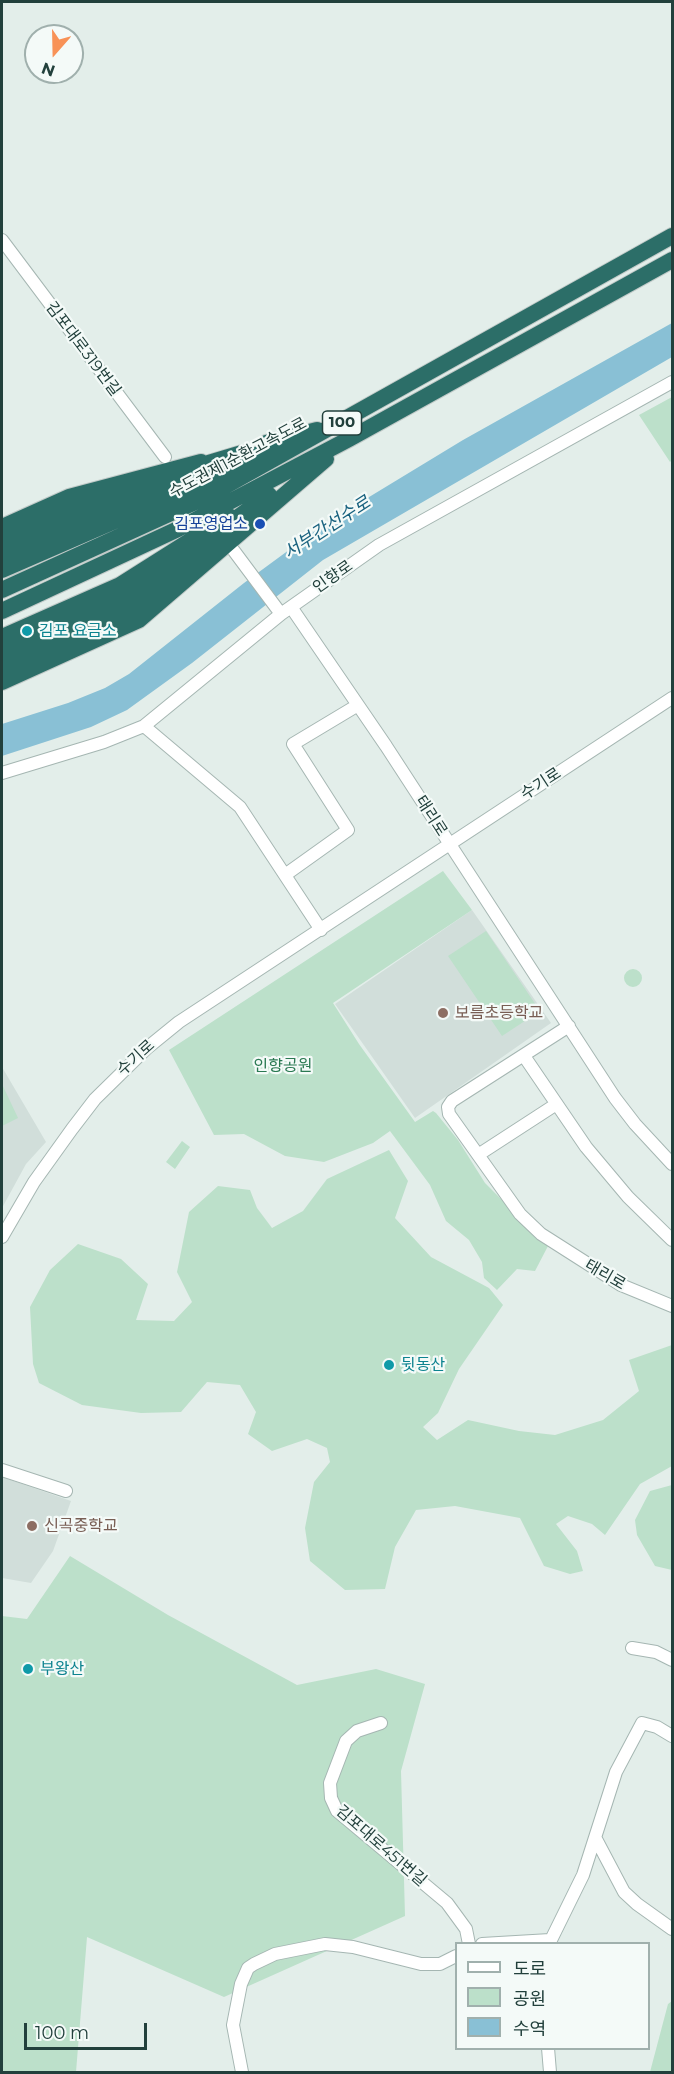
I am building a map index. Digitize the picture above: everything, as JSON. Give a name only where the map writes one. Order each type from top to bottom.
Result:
[{"type":"highway","name":"수도권제1순환고속도로","points":[[2,590],[194,503],[338,425],[672,236]]},
{"type":"highway","name":"100","points":[[2,612],[178,529],[349,439],[672,260]]},
{"type":"highway","points":[[2,520],[64,492],[338,425]]},
{"type":"highway","points":[[2,527],[69,497],[338,425]]},
{"type":"highway","points":[[2,535],[73,503],[338,425]]},
{"type":"highway","points":[[2,542],[74,510],[338,425]]},
{"type":"highway","points":[[2,549],[82,513],[338,425]]},
{"type":"highway","points":[[2,557],[84,519],[338,425]]},
{"type":"highway","points":[[2,564],[84,527],[338,425]]},
{"type":"highway","points":[[2,570],[338,425]]},
{"type":"highway","points":[[2,631],[118,579],[349,439]]},
{"type":"highway","points":[[2,638],[120,585],[349,439]]},
{"type":"highway","points":[[2,645],[123,590],[349,439]]},
{"type":"highway","points":[[2,653],[126,596],[349,439]]},
{"type":"highway","points":[[2,660],[129,602],[349,439]]},
{"type":"highway","points":[[2,667],[131,609],[349,439]]},
{"type":"highway","points":[[2,674],[134,615],[349,439]]},
{"type":"highway","points":[[2,682],[139,620],[349,439]]},
{"type":"street","name":"김포대로319번길","points":[[2,240],[165,457]]},
{"type":"street","name":"인향로","points":[[2,773],[105,742],[144,726],[282,609],[385,541],[672,382]]},
{"type":"street","name":"태리로","points":[[234,551],[358,705],[635,1124],[672,1164]]},
{"type":"street","name":"수기로","points":[[2,1237],[52,1156],[95,1099],[120,1072],[179,1022],[672,698]]},
{"type":"street","points":[[285,874],[348,830],[293,744],[358,705]]},
{"type":"street","points":[[144,726],[240,807],[321,930]]},
{"type":"street","name":"태리로","points":[[569,1026],[449,1104],[449,1114],[520,1214],[541,1234],[621,1285],[672,1306]]},
{"type":"street","points":[[524,1056],[555,1105],[606,1172],[672,1240]]},
{"type":"street","points":[[478,1155],[555,1105]]},
{"type":"street","points":[[2,1470],[66,1491]]},
{"type":"street","points":[[632,1648],[656,1652],[672,1660]]},
{"type":"street","name":"김포대로451번길","points":[[381,1724],[357,1731],[346,1741],[330,1783],[331,1798],[337,1811],[447,1903],[466,1929],[469,1942]]},
{"type":"street","points":[[549,1942],[583,1875],[616,1772],[642,1724],[657,1727],[672,1736]]},
{"type":"street","points":[[596,1839],[624,1892],[672,1929]]},
{"type":"street","points":[[242,2073],[233,2025],[241,1984],[254,1964],[275,1954],[325,1944],[364,1949],[421,1964],[440,1964],[455,1956]]},
{"type":"street","points":[[548,2050],[550,2073]]},
{"type":"shaded area","name":"보름초등학교","points":[[472,910],[551,1023],[415,1118],[335,1004]]},
{"type":"shaded area","points":[[2,1067],[46,1142],[26,1164],[2,1208]]},
{"type":"shaded area","name":"신곡중학교","points":[[2,1477],[71,1501],[53,1551],[31,1583],[2,1578]]},
{"type":"green space","points":[[672,397],[672,460],[670,462],[639,415]]},
{"type":"green space","name":"인향공원","points":[[443,871],[472,910],[333,1003],[359,1044],[415,1122],[433,1111],[436,1113],[458,1140],[485,1183],[548,1246],[535,1271],[517,1269],[497,1290],[484,1278],[482,1262],[469,1240],[446,1221],[430,1185],[390,1131],[373,1143],[324,1162],[285,1156],[244,1134],[214,1135],[169,1050]]},
{"type":"green space","points":[[486,931],[540,1011],[502,1036],[448,956]]},
{"type":"green space","points":[[633,969],[639,972],[642,978],[639,984],[633,987],[627,984],[624,978],[627,972]]},
{"type":"green space","points":[[2,1084],[18,1118],[2,1126]]},
{"type":"green space","points":[[182,1141],[190,1147],[175,1169],[166,1162]]},
{"type":"green space","points":[[389,1150],[408,1181],[395,1218],[431,1257],[489,1288],[503,1305],[459,1369],[438,1413],[423,1427],[437,1440],[468,1420],[519,1431],[555,1435],[603,1420],[639,1391],[629,1360],[672,1345],[672,1466],[640,1484],[605,1535],[592,1524],[568,1516],[556,1524],[577,1551],[583,1571],[570,1574],[544,1566],[520,1518],[455,1506],[416,1510],[395,1547],[385,1589],[345,1590],[310,1561],[305,1528],[314,1482],[330,1462],[327,1448],[307,1439],[272,1451],[248,1434],[256,1412],[240,1385],[207,1382],[181,1412],[141,1413],[82,1405],[39,1383],[33,1364],[30,1307],[50,1270],[78,1244],[121,1259],[148,1284],[136,1320],[174,1321],[192,1302],[177,1272],[189,1212],[218,1186],[250,1190],[257,1208],[272,1228],[303,1211],[327,1179]]},
{"type":"green space","points":[[672,1485],[672,1570],[655,1566],[637,1535],[635,1520],[650,1491]]},
{"type":"green space","points":[[70,1556],[168,1615],[297,1685],[376,1669],[425,1684],[401,1771],[405,1916],[224,1997],[87,1937],[76,2072],[2,2072],[2,1616],[27,1619]]},
{"type":"green space","points":[[672,2001],[672,2072],[650,2072],[668,2004]]},
{"type":"water","name":"서부간선수로","points":[[672,323],[672,357],[323,560],[192,663],[127,710],[91,727],[2,756],[2,724],[68,703],[105,688],[129,674],[244,583],[323,525],[463,440]]},
{"type":"place","name":"김포영업소","points":[[260,524]]},
{"type":"place","name":"김포 요금소","points":[[27,631]]},
{"type":"place","name":"보름초등학교","points":[[443,1013]]},
{"type":"place","name":"뒷동산","points":[[389,1365]]},
{"type":"place","name":"신곡중학교","points":[[32,1526]]},
{"type":"place","name":"부왕산","points":[[28,1669]]}]
